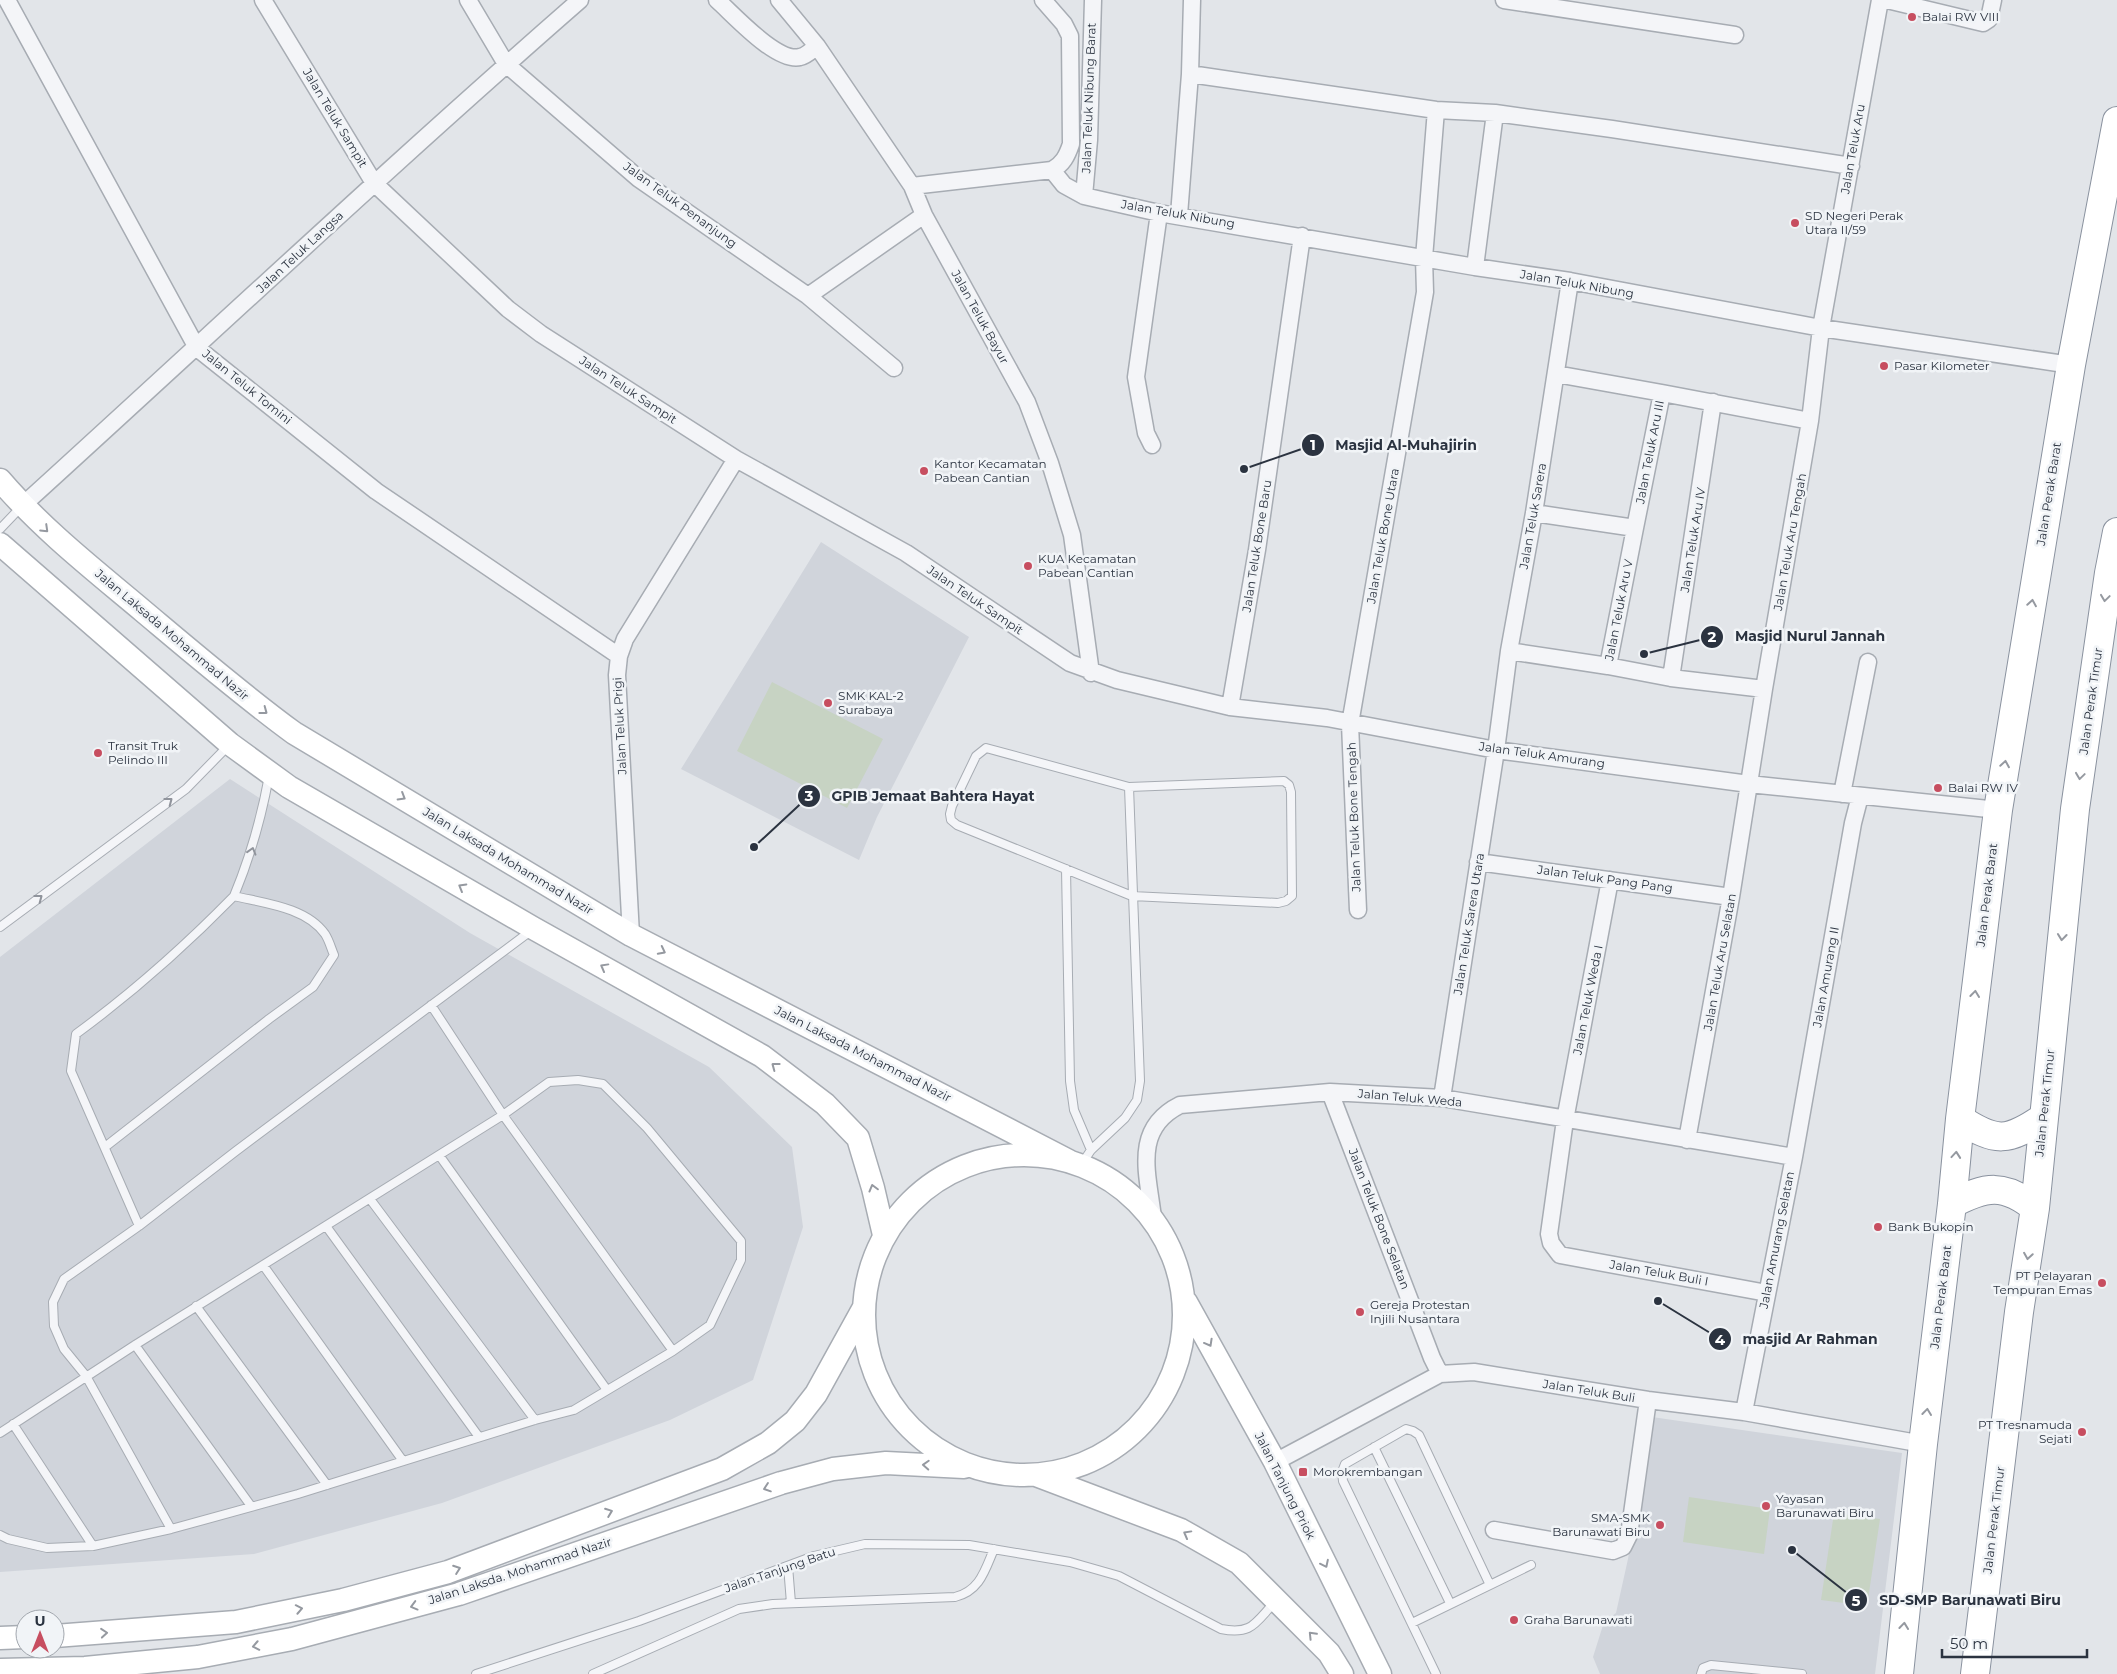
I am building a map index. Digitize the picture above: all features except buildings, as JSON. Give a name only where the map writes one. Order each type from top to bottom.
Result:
[{"type":"highway","name":"Jalan Perak Barat","points":[[1898,1674],[1960,1119],[1998,810],[2070,365],[2117,121]]},
{"type":"highway","name":"Jalan Perak Timur","points":[[1975,1674],[2019,1312],[2035,1208],[2075,810],[2117,532]]},
{"type":"highway","points":[[1960,1119],[1980,1132],[1995,1136],[2022,1133],[2044,1117]]},
{"type":"highway","points":[[1952,1204],[1982,1190],[1996,1189],[2010,1192],[2024,1199],[2035,1208]]},
{"type":"main road","name":"Jalan Laksada Mohammad Nazir","points":[[0,480],[22,506],[53,537],[251,701],[294,733],[631,935],[1080,1158]]},
{"type":"main road","points":[[0,544],[230,744],[289,787],[762,1056],[825,1104],[858,1138],[884,1235]]},
{"type":"main road","points":[[1008,1155],[1080,1158],[1133,1196],[1153,1218],[1172,1253],[1180,1272],[1185,1300],[1185,1333],[1178,1364],[1165,1393],[1147,1419],[1124,1441],[1096,1458],[1067,1470],[1035,1475],[1005,1474],[975,1468],[948,1456],[923,1439],[902,1419],[884,1394],[872,1368],[865,1339],[863,1309],[868,1275],[873,1259],[884,1235],[902,1210],[924,1189],[950,1172],[978,1161],[1008,1155]]},
{"type":"main road","name":"Jalan Tanjung Priok","points":[[1185,1300],[1275,1462],[1380,1674]]},
{"type":"main road","name":"Jalan Laksda. Mohammad Nazir","points":[[65,1635],[236,1622],[343,1600],[448,1572],[722,1469],[768,1443],[795,1421],[816,1394],[863,1309]]},
{"type":"main road","name":"Jalan Laksda. Mohammad Nazir","points":[[0,1670],[85,1668],[198,1656],[292,1639],[458,1594],[781,1483],[833,1469],[886,1464],[975,1468]]},
{"type":"main road","points":[[1035,1475],[1181,1530],[1239,1563],[1329,1653],[1342,1674]]},
{"type":"main road","points":[[0,1638],[15,1637]]},
{"type":"street","name":"Jalan Teluk Tomini","points":[[7,0],[197,348],[376,491],[619,656]]},
{"type":"street","name":"Jalan Teluk Sampit","points":[[263,0],[374,183],[508,308],[541,334],[736,459],[906,553],[1070,663],[1091,672]]},
{"type":"street","name":"Jalan Teluk Penanjung","points":[[468,0],[506,64],[640,179],[808,296],[894,368]]},
{"type":"street","name":"Jalan Teluk Langsa","points":[[22,506],[197,348],[374,183],[580,0]]},
{"type":"street","points":[[717,0],[768,46],[781,53],[794,58],[802,57],[817,46]]},
{"type":"street","name":"Jalan Teluk Bayur","points":[[779,0],[817,46],[912,186],[924,215],[1027,402],[1047,454],[1072,535],[1091,672]]},
{"type":"street","name":"Jalan Teluk Nibung Barat","points":[[1084,196],[1089,140],[1092,0]]},
{"type":"street","points":[[1179,215],[1190,74],[1192,0]]},
{"type":"street","points":[[1504,0],[1735,35]]},
{"type":"street","name":"Jalan Teluk Aru","points":[[1821,328],[1880,0]]},
{"type":"street","points":[[1887,0],[1983,23],[1989,19],[1993,0]]},
{"type":"street","points":[[912,186],[1052,170],[1059,166],[1067,157],[1071,144],[1070,36],[1064,24],[1047,5]]},
{"type":"street","points":[[1190,74],[1436,110],[1495,113],[1612,129],[1850,166]]},
{"type":"street","name":"Jalan Teluk Bone Utara","points":[[1350,724],[1425,292],[1424,258],[1436,110]]},
{"type":"street","points":[[1476,267],[1495,113]]},
{"type":"street","name":"Jalan Teluk Nibung","points":[[1052,170],[1064,185],[1084,196],[1159,213],[1476,267],[1570,281],[1821,328],[2070,365]]},
{"type":"street","points":[[1152,444],[1146,433],[1136,377],[1159,213]]},
{"type":"street","points":[[808,296],[924,215]]},
{"type":"street","name":"Jalan Teluk Bone Baru","points":[[1230,707],[1257,550],[1302,236]]},
{"type":"street","name":"Jalan Teluk Sarera","points":[[1496,750],[1509,651],[1534,514],[1570,281]]},
{"type":"street","name":"Jalan Teluk Aru Tengah","points":[[1749,784],[1810,421],[1821,328]]},
{"type":"street","name":"Jalan Teluk Aru III","points":[[1556,374],[1662,393],[1635,528]]},
{"type":"street","points":[[1662,393],[1810,421]]},
{"type":"street","name":"Jalan Teluk Aru IV","points":[[1671,678],[1713,402]]},
{"type":"street","name":"Jalan Teluk Prigi","points":[[631,935],[617,675],[619,656],[625,638],[736,459]]},
{"type":"street","points":[[1534,514],[1635,528]]},
{"type":"street","name":"Jalan Teluk Aru V","points":[[1635,528],[1608,666],[1671,678],[1764,689]]},
{"type":"street","points":[[1509,651],[1608,666]]},
{"type":"street","points":[[1842,794],[1868,662]]},
{"type":"street","name":"Jalan Teluk Amurang","points":[[1091,672],[1230,707],[1327,718],[1350,724],[1496,750],[1749,784],[1998,810]]},
{"type":"street","name":"Jalan Teluk Bone Tengah","points":[[1350,724],[1358,910]]},
{"type":"street","name":"Jalan Teluk Sarera Utara","points":[[1442,1098],[1496,750]]},
{"type":"street","name":"Jalan Teluk Aru Selatan","points":[[1688,1140],[1749,784]]},
{"type":"street","name":"Jalan Amurang II","points":[[1794,1158],[1853,823],[1860,796]]},
{"type":"street","name":"Jalan Teluk Pang Pang","points":[[1478,862],[1731,897]]},
{"type":"street","name":"Jalan Teluk Weda I","points":[[1565,1120],[1610,880]]},
{"type":"street","name":"Jalan Teluk Weda","points":[[1153,1218],[1146,1148],[1156,1122],[1167,1111],[1180,1104],[1330,1092],[1442,1098],[1794,1158]]},
{"type":"street","name":"Jalan Teluk Bone Selatan","points":[[1330,1092],[1440,1374]]},
{"type":"street","name":"Jalan Teluk Buli I","points":[[1565,1120],[1549,1234],[1553,1248],[1560,1255],[1767,1292]]},
{"type":"street","name":"Jalan Amurang Selatan","points":[[1744,1412],[1794,1158]]},
{"type":"street","name":"Jalan Teluk Buli","points":[[1275,1462],[1440,1374],[1474,1372],[1648,1400],[1744,1412],[1923,1444]]},
{"type":"street","points":[[1494,1530],[1614,1551],[1623,1548],[1629,1535],[1648,1400]]},
{"type":"lane","points":[[0,530],[22,506]]},
{"type":"lane","points":[[0,927],[186,789],[230,744]]},
{"type":"lane","points":[[986,748],[1129,787],[1284,781],[1289,786],[1291,792],[1292,896],[1286,901],[1278,903],[1132,896],[957,825],[952,820],[950,814],[976,756],[986,748]]},
{"type":"lane","points":[[139,1226],[71,1071],[76,1034],[125,996],[199,931],[234,896],[250,857],[261,820],[270,773]]},
{"type":"lane","points":[[1080,1158],[1125,1118],[1137,1100],[1140,1080],[1129,787]]},
{"type":"lane","points":[[1066,869],[1070,1081],[1080,1158]]},
{"type":"lane","points":[[105,1147],[269,1019],[314,988],[334,955],[325,934],[309,919],[288,910],[234,896]]},
{"type":"lane","points":[[171,1528],[86,1376],[64,1349],[54,1326],[53,1302],[64,1279],[139,1226],[534,928]]},
{"type":"lane","points":[[431,1005],[503,1116],[674,1351]]},
{"type":"lane","points":[[0,1433],[196,1306],[503,1116],[550,1082],[578,1080],[603,1084],[647,1128],[741,1241],[741,1260],[710,1325],[674,1351],[574,1410],[535,1420],[327,1485],[171,1528],[93,1546],[47,1548],[8,1539],[0,1535]]},
{"type":"lane","points":[[439,1155],[608,1390]]},
{"type":"lane","points":[[370,1198],[535,1420]]},
{"type":"lane","points":[[326,1226],[479,1438]]},
{"type":"lane","points":[[264,1265],[403,1461]]},
{"type":"lane","points":[[196,1306],[327,1485]]},
{"type":"lane","points":[[135,1345],[251,1506]]},
{"type":"lane","points":[[13,1424],[93,1546]]},
{"type":"lane","points":[[1436,1674],[1343,1481],[1342,1472],[1345,1464],[1406,1429],[1419,1435],[1490,1585]]},
{"type":"lane","points":[[1374,1447],[1450,1603]]},
{"type":"lane","name":"Jalan Tanjung Batu","points":[[476,1674],[639,1621],[814,1556],[865,1544],[969,1545],[1070,1562],[1119,1576],[1221,1629],[1236,1632],[1251,1628],[1277,1599]]},
{"type":"lane","points":[[593,1674],[739,1609],[773,1604],[960,1596],[974,1588],[982,1578],[994,1549]]},
{"type":"lane","points":[[1412,1623],[1530,1565]]},
{"type":"lane","points":[[788,1566],[791,1603]]},
{"type":"lane","points":[[1701,1674],[1704,1668],[1711,1665],[1802,1674]]},
{"type":"shaded area","name":"SMK KAL-2 Surabaya","points":[[821,542],[969,637],[877,817],[859,860],[681,769]]},
{"type":"shaded area","points":[[230,779],[470,933],[709,1067],[792,1147],[803,1227],[753,1380],[670,1420],[442,1503],[254,1554],[0,1572],[0,957]]},
{"type":"shaded area","name":"Yayasan Barunawati Biru","points":[[1652,1417],[1902,1453],[1875,1674],[1600,1674],[1593,1657],[1604,1622],[1616,1613],[1628,1559]]},
{"type":"green space","points":[[772,682],[883,739],[847,808],[737,751]]},
{"type":"green space","points":[[1689,1497],[1770,1509],[1764,1554],[1683,1542]]},
{"type":"green space","points":[[1834,1513],[1880,1519],[1867,1606],[1821,1600]]},
{"type":"place","name":"Balai RW VIII","points":[[1912,17]]},
{"type":"place","name":"SD Negeri Perak Utara II/59","points":[[1795,223]]},
{"type":"place","name":"Pasar Kilometer","points":[[1884,366]]},
{"type":"place","name":"Masjid Al-Muhajirin","points":[[1244,469]]},
{"type":"place","name":"Kantor Kecamatan Pabean Cantian","points":[[924,471]]},
{"type":"place","name":"KUA Kecamatan Pabean Cantian","points":[[1028,566]]},
{"type":"place","name":"Masjid Nurul Jannah","points":[[1644,654]]},
{"type":"place","name":"SMK KAL-2 Surabaya","points":[[828,703]]},
{"type":"place","name":"Transit Truk Pelindo III","points":[[98,753]]},
{"type":"place","name":"Balai RW IV","points":[[1938,788]]},
{"type":"place","name":"GPIB Jemaat Bahtera Hayat","points":[[754,847]]},
{"type":"place","name":"Bank Bukopin","points":[[1878,1227]]},
{"type":"place","name":"PT Pelayaran Tempuran Emas","points":[[2102,1283]]},
{"type":"place","name":"masjid Ar Rahman","points":[[1658,1301]]},
{"type":"place","name":"Gereja Protestan Injili Nusantara","points":[[1360,1312]]},
{"type":"place","name":"PT Tresnamuda Sejati","points":[[2082,1432]]},
{"type":"place","name":"Morokrembangan","points":[[1303,1472]]},
{"type":"place","name":"Yayasan Barunawati Biru","points":[[1766,1506]]},
{"type":"place","name":"SMA-SMK Barunawati Biru","points":[[1660,1525]]},
{"type":"place","name":"SD-SMP Barunawati Biru","points":[[1792,1550]]},
{"type":"place","name":"Graha Barunawati","points":[[1514,1620]]}]
